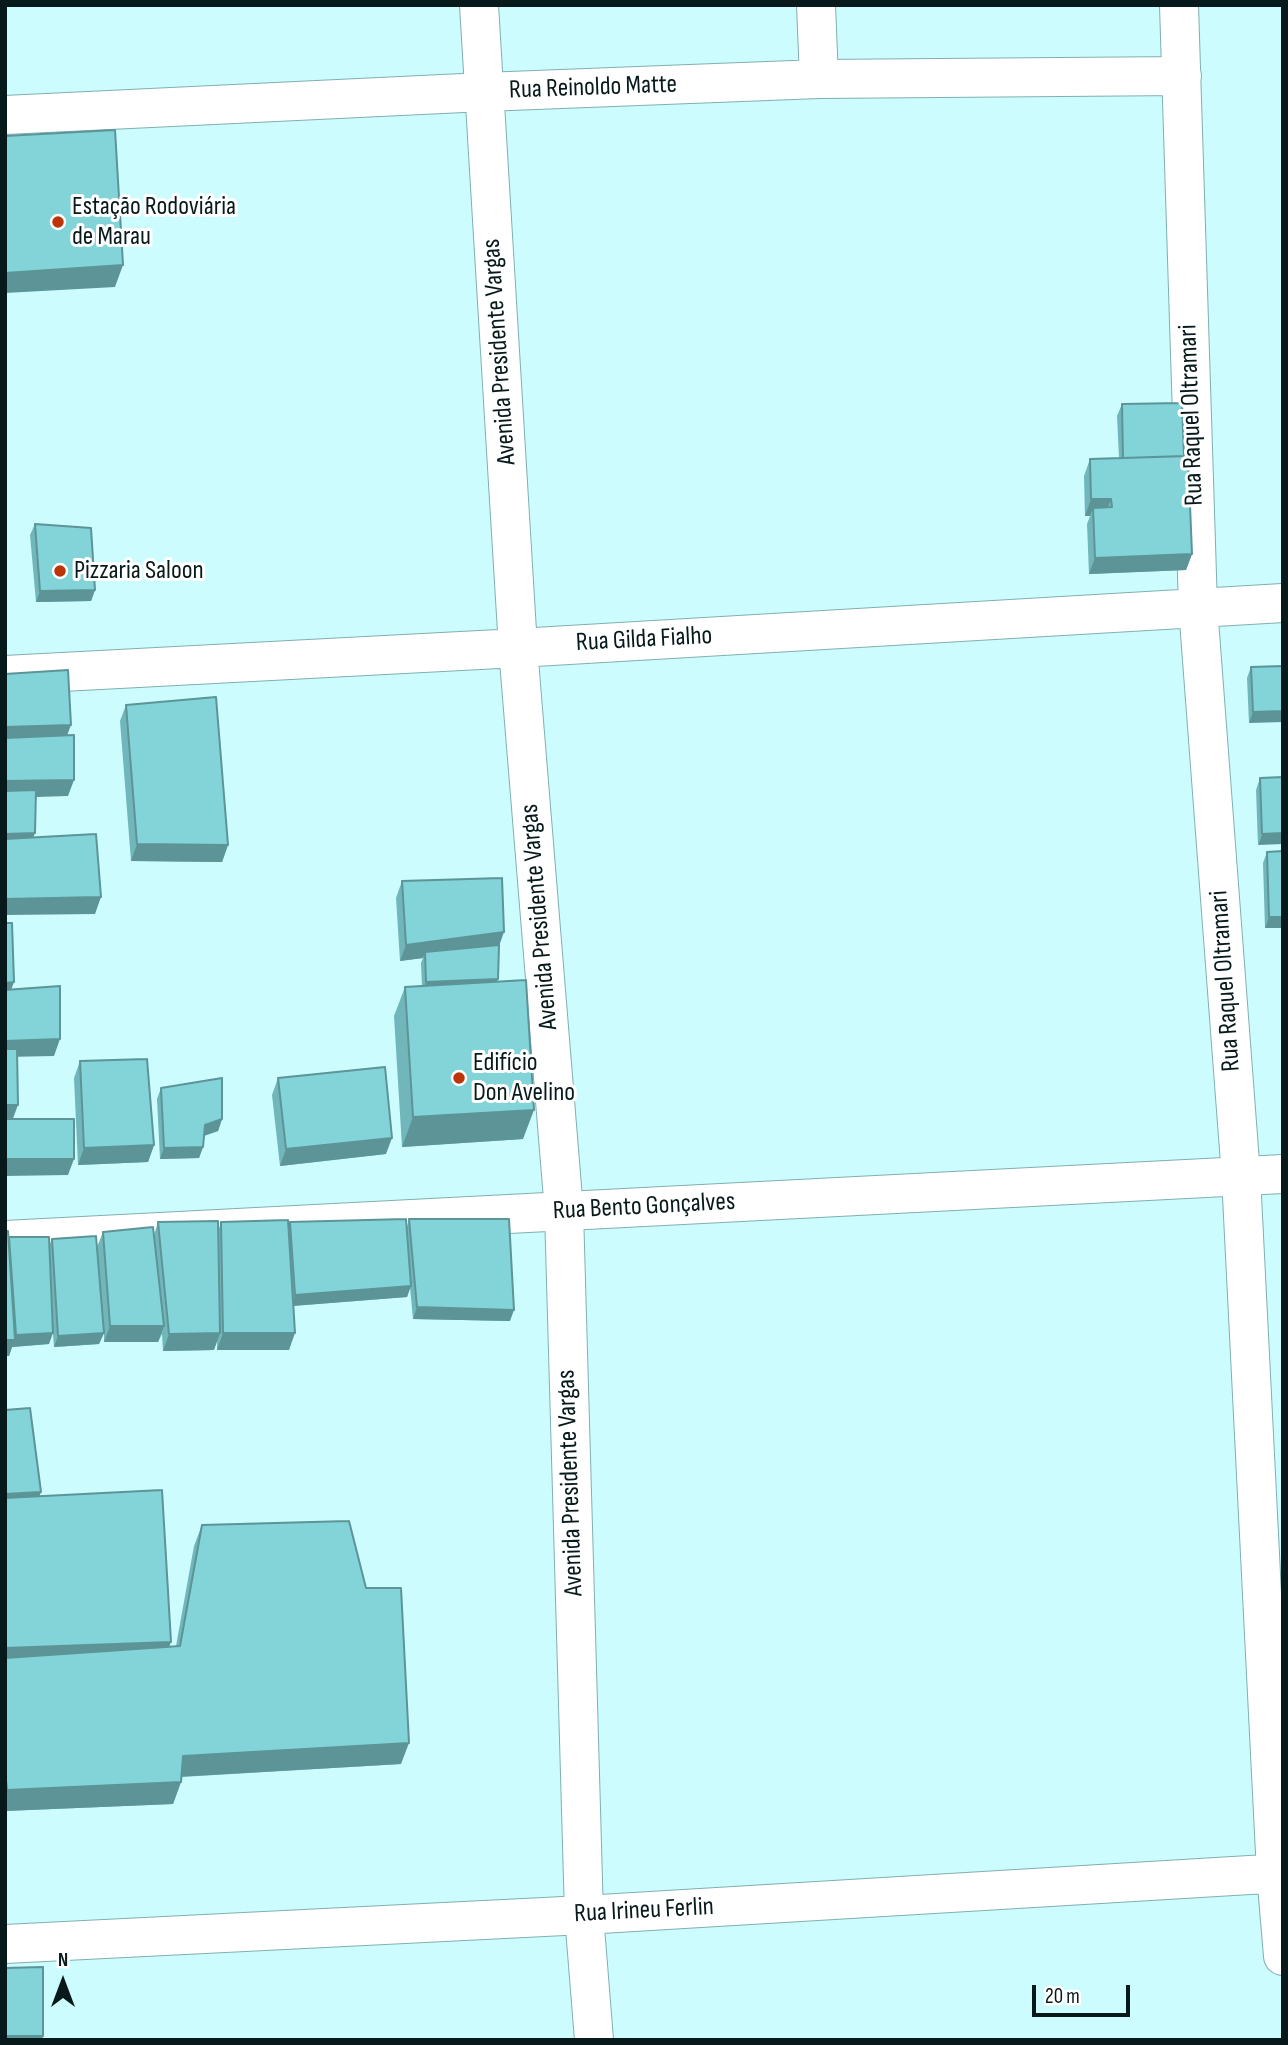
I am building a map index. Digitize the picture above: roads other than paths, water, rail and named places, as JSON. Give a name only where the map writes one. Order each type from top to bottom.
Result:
[{"type":"street","name":"Avenida Presidente Vargas","points":[[479,5],[518,648],[564,1211],[584,1915],[594,2040]]},
{"type":"street","points":[[816,5],[819,79]]},
{"type":"street","name":"Rua Raquel Oltramari","points":[[1179,5],[1198,607],[1241,1176],[1283,1956]]},
{"type":"street","name":"Rua Reinoldo Matte","points":[[5,115],[819,79],[1182,76]]},
{"type":"street","name":"Rua Gilda Fialho","points":[[5,676],[1283,603]]},
{"type":"street","name":"Rua Bento Gonçalves","points":[[5,1240],[1283,1174]]},
{"type":"street","name":"Rua Irineu Ferlin","points":[[5,1944],[584,1915],[1280,1873]]},
{"type":"place","name":"Estação Rodoviária de Marau","points":[[58,222]]},
{"type":"place","name":"Pizzaria Saloon","points":[[60,571]]},
{"type":"place","name":"Edifício Don Avelino","points":[[459,1078]]}]
